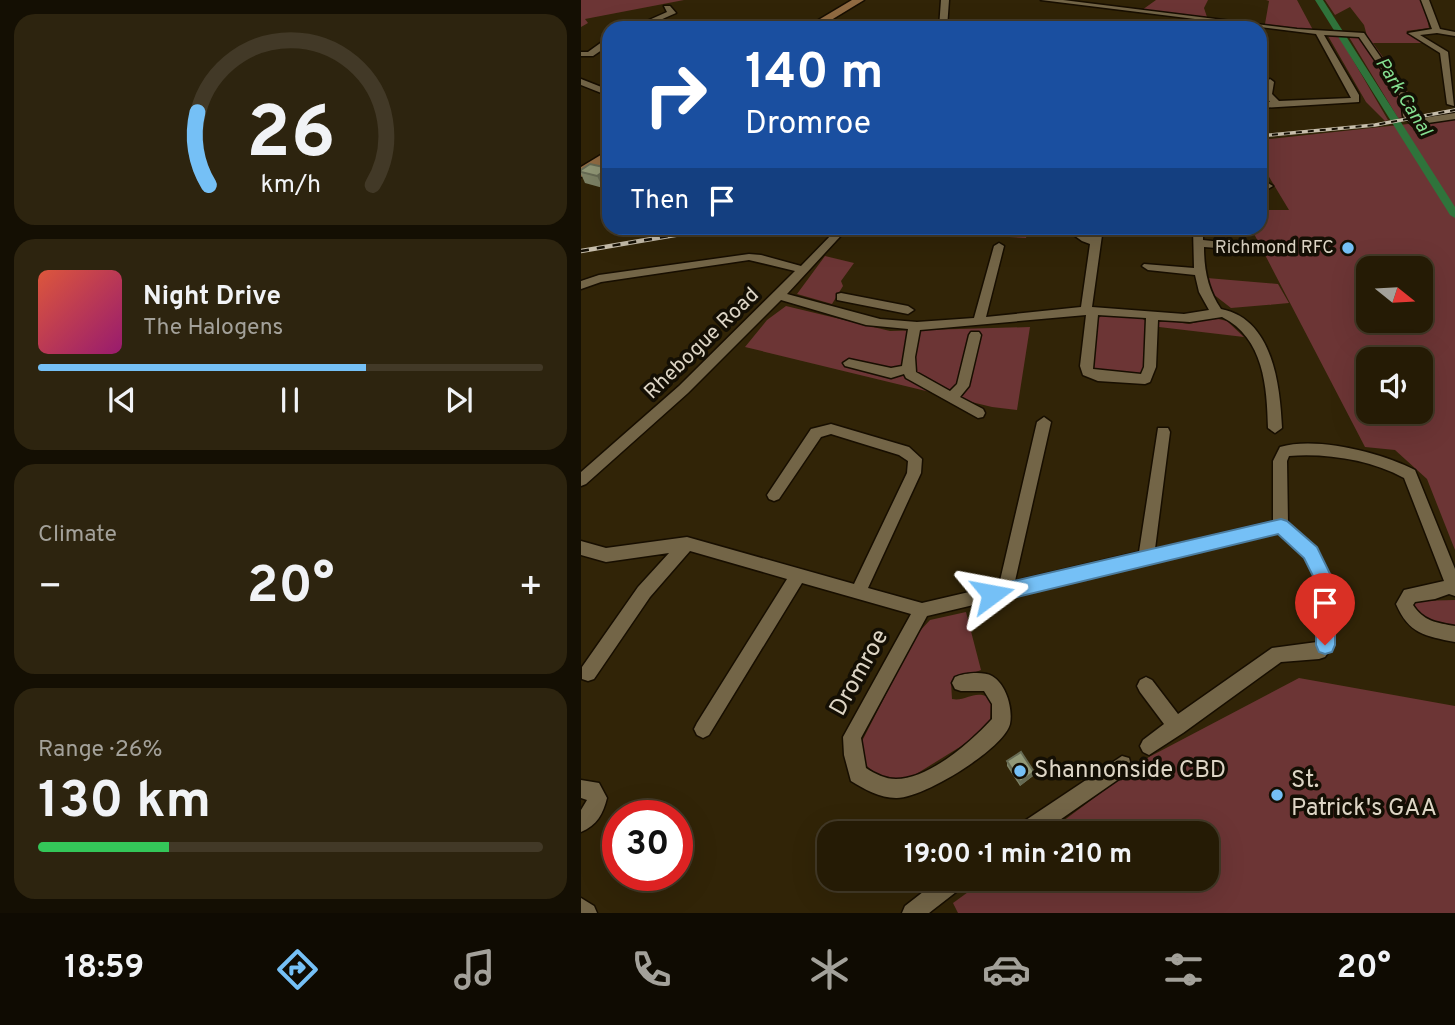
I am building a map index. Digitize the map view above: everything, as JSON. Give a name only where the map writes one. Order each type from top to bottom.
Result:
[{"type":"main road","points":[[822,21],[859,0]]},
{"type":"main road","points":[[581,173],[602,159]]},
{"type":"street","points":[[944,21],[945,0]]},
{"type":"street","points":[[1045,0],[1220,21]]},
{"type":"street","points":[[1425,0],[1432,11],[1437,31]]},
{"type":"street","points":[[656,21],[672,13],[667,8]]},
{"type":"street","points":[[1267,27],[1361,35],[1405,99],[1407,116],[1417,125],[1455,116]]},
{"type":"street","points":[[1451,104],[1444,52],[1412,33],[1437,31],[1455,34]]},
{"type":"street","points":[[1267,105],[1356,100],[1319,33]]},
{"type":"street","points":[[581,54],[590,54],[602,46]]},
{"type":"street","points":[[581,82],[602,90]]},
{"type":"street","points":[[1270,82],[1268,94],[1276,104]]},
{"type":"street","name":"Rhebogue Road","points":[[581,480],[634,437],[780,296],[836,235]]},
{"type":"street","points":[[1080,235],[1096,242]]},
{"type":"street","points":[[1097,235],[1089,311],[1088,372],[1098,376],[1145,379],[1150,367],[1151,314]]},
{"type":"street","points":[[1198,235],[1199,272],[1207,299],[1216,312]]},
{"type":"street","points":[[1198,243],[1255,248]]},
{"type":"street","points":[[951,398],[963,386],[999,246]]},
{"type":"street","points":[[581,285],[599,279],[749,257],[803,270]]},
{"type":"street","points":[[1148,266],[1199,272]]},
{"type":"street","points":[[780,296],[890,325],[977,328],[1089,311],[1186,318],[1216,312],[1232,318],[1247,329],[1261,346],[1275,389],[1275,428]]},
{"type":"street","points":[[841,297],[908,310]]},
{"type":"street","points":[[866,318],[875,304]]},
{"type":"street","points":[[915,325],[907,369],[911,375],[978,413]]},
{"type":"street","points":[[849,363],[891,373],[907,369]]},
{"type":"street","points":[[1005,592],[1044,422]]},
{"type":"street","points":[[774,495],[816,433],[831,429],[904,452],[915,459],[914,472],[858,592]]},
{"type":"street","points":[[1146,559],[1163,432]]},
{"type":"street","points":[[1149,746],[1278,654],[1319,651],[1325,645],[1326,584],[1310,552],[1281,526],[1280,461],[1285,451],[1299,449],[1375,460],[1410,474],[1454,587],[1410,595],[1404,604],[1408,617],[1417,626],[1455,634]]},
{"type":"street","name":"Dromroe","points":[[581,548],[606,555],[687,544],[922,610],[1281,526]]},
{"type":"street","points":[[588,673],[644,592],[687,544]]},
{"type":"street","points":[[703,729],[797,577]]},
{"type":"street","name":"Dromroe","points":[[922,610],[852,737],[858,774],[878,786],[897,789],[918,786],[989,737],[1001,723],[1001,702],[988,683],[961,683]]},
{"type":"street","points":[[1146,686],[1177,727]]},
{"type":"street","points":[[1041,821],[1122,765]]},
{"type":"street","points":[[581,789],[592,790],[597,798],[595,809],[581,822]]},
{"type":"street","points":[[912,913],[941,891]]},
{"type":"street","points":[[581,908],[587,913]]},
{"type":"shaded area","points":[[581,0],[684,0],[585,19],[588,23],[581,27]]},
{"type":"shaded area","points":[[1156,0],[1208,0],[1204,8],[1207,17],[1142,10]]},
{"type":"shaded area","points":[[1266,0],[1297,0],[1313,30],[1267,24],[1269,1]]},
{"type":"shaded area","points":[[1325,0],[1420,0],[1429,28],[1406,31],[1427,43],[1373,43],[1412,98],[1412,115],[1398,118],[1349,37],[1367,36],[1364,25],[1350,7],[1335,15]]},
{"type":"shaded area","points":[[1328,36],[1339,36],[1388,120],[1385,121],[1366,102]]},
{"type":"shaded area","name":"Richmond RFC","points":[[1455,118],[1455,550],[1427,479],[1395,450],[1365,447],[1255,235],[1267,235],[1267,210],[1289,210],[1267,174],[1267,139],[1416,125]]},
{"type":"shaded area","points":[[974,235],[1027,235],[1026,238]]},
{"type":"shaded area","points":[[825,256],[854,263],[841,281],[843,286],[832,304],[797,294]]},
{"type":"shaded area","points":[[1207,278],[1278,284],[1289,303],[1231,308],[1213,294]]},
{"type":"shaded area","points":[[786,306],[890,331],[1030,327],[1017,410],[992,407],[745,347],[767,320]]},
{"type":"shaded area","points":[[1101,316],[1141,318],[1146,321],[1145,369],[1140,375],[1091,369],[1096,320]]},
{"type":"shaded area","points":[[1214,318],[1227,321],[1244,337],[1159,327],[1158,322],[1189,324]]},
{"type":"shaded area","points":[[1455,600],[1455,627],[1420,619],[1413,606],[1416,601]]},
{"type":"shaded area","points":[[966,612],[981,670],[951,682],[952,699],[978,695],[988,697],[991,703],[990,722],[976,737],[905,781],[880,779],[865,764],[861,743],[917,634],[930,620]]},
{"type":"shaded area","name":"St. Patrick's GAA","points":[[1299,678],[1455,706],[1455,913],[958,913],[953,903],[970,891],[1219,891],[1219,821],[1063,821],[1149,757]]},
{"type":"building","points":[[590,164],[602,167],[602,172],[597,176],[581,170]]},
{"type":"building","name":"Shannonside CBD","points":[[1021,752],[1034,772],[1020,782],[1007,761]]},
{"type":"waterway","name":"Park Canal","points":[[1319,0],[1455,215]]},
{"type":"railway","points":[[1267,135],[1375,125],[1455,110]]},
{"type":"railway","points":[[581,251],[675,235]]},
{"type":"place","name":"Richmond RFC","points":[[1348,248]]},
{"type":"place","name":"Shannonside CBD","points":[[1020,771]]},
{"type":"place","name":"St. Patrick's GAA","points":[[1277,795]]},
{"type":"route","points":[[992,594],[1281,526],[1310,552],[1326,584],[1325,645]]}]
